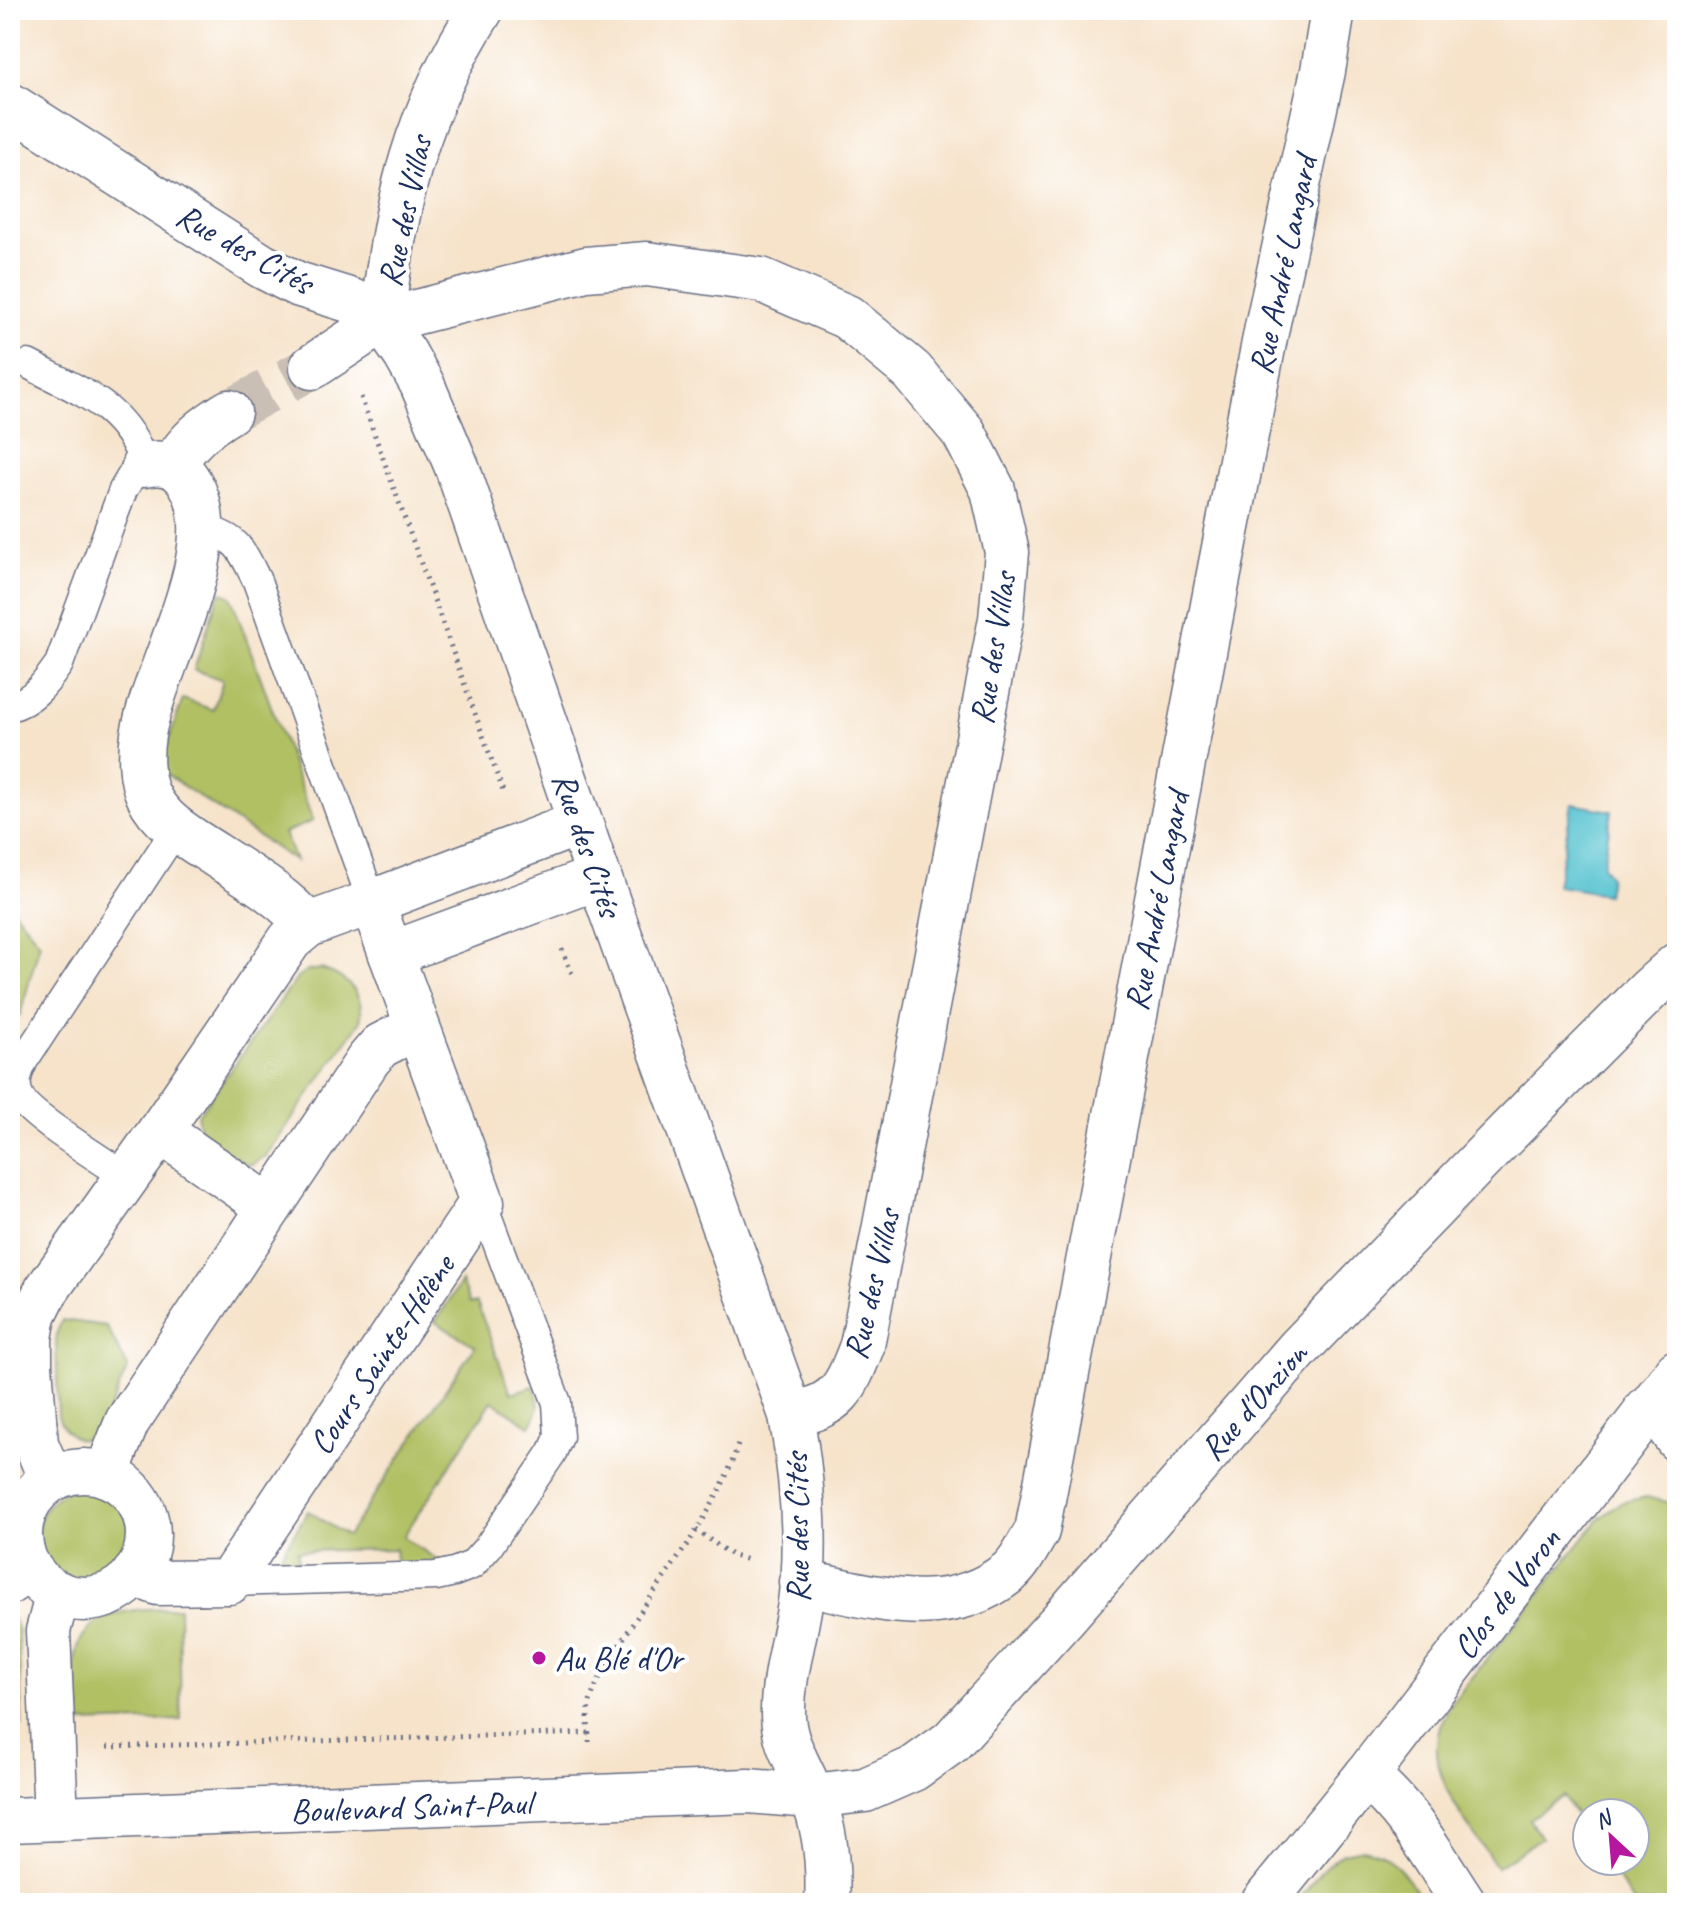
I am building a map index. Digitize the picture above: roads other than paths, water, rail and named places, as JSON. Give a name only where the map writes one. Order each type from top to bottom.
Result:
[{"type":"street","name":"Rue des Villas","points":[[481,10],[432,97],[413,148],[390,244],[382,321],[586,269],[647,264],[761,280],[847,317],[912,371],[964,433],[993,490],[1007,552],[1001,619],[862,1346],[848,1382],[832,1400],[807,1412],[791,1415]]},
{"type":"street","name":"Rue André Langard","points":[[801,1582],[898,1601],[931,1603],[964,1598],[1011,1571],[1037,1531],[1046,1497],[1103,1177],[1217,584],[1333,10]]},
{"type":"street","name":"Rue des Cités","points":[[10,105],[262,266],[297,284],[352,301],[382,321],[422,384],[457,467],[791,1415],[801,1472],[801,1582],[782,1712],[788,1748],[812,1796],[826,1840],[827,1903]]},
{"type":"street","points":[[325,359],[382,321]]},
{"type":"street","points":[[158,465],[229,412]]},
{"type":"street","points":[[158,465],[186,475],[201,508],[203,529],[198,564],[150,706],[143,736],[141,767],[147,793],[159,813],[176,829],[267,888],[308,925]]},
{"type":"street","points":[[51,1479],[36,1444],[30,1365],[34,1315],[46,1291],[290,940],[308,925],[580,823]]},
{"type":"street","points":[[391,954],[599,877]]},
{"type":"street","points":[[372,902],[482,1202]]},
{"type":"street","name":"Rue d'Onzion","points":[[812,1796],[865,1790],[913,1769],[951,1742],[1063,1619],[1299,1348],[1486,1154],[1677,965]]},
{"type":"street","points":[[106,1475],[127,1422],[368,1060],[380,1046],[417,1027]]},
{"type":"street","points":[[160,1131],[268,1206]]},
{"type":"street","name":"Cours Sainte-Hélène","points":[[229,1582],[482,1202]]},
{"type":"street","name":"Clos de Voron","points":[[1263,1903],[1366,1776],[1677,1372]]},
{"type":"street","points":[[1646,1409],[1667,1425],[1677,1439]]},
{"type":"street","points":[[34,1586],[78,1598],[100,1597],[118,1588],[134,1574],[145,1555],[148,1536],[145,1516],[137,1499],[123,1484],[106,1475],[86,1471],[51,1479],[26,1507],[21,1524],[20,1542],[24,1559],[34,1586],[49,1619],[56,1818]]},
{"type":"street","points":[[134,1574],[158,1583],[229,1582]]},
{"type":"street","points":[[1366,1776],[1404,1812],[1464,1903]]},
{"type":"street","name":"Boulevard Saint-Paul","points":[[10,1820],[748,1791],[812,1796]]},
{"type":"lane","points":[[10,707],[26,702],[43,687],[59,664],[119,499],[133,473],[158,465],[105,405],[28,364]]},
{"type":"lane","points":[[203,529],[225,534],[245,557],[257,581],[372,902]]},
{"type":"lane","points":[[127,1177],[27,1108],[16,1087],[17,1074],[176,829]]},
{"type":"lane","points":[[229,1582],[436,1576],[472,1565],[488,1547],[552,1453],[559,1437],[557,1403],[482,1202]]},
{"type":"water","points":[[1572,804],[1612,811],[1603,866],[1610,876],[1607,894],[1557,886]]},
{"type":"tunnel","points":[[229,412],[312,367]]},
{"type":"place","name":"Au Blé d'Or","points":[[539,1658]]}]
